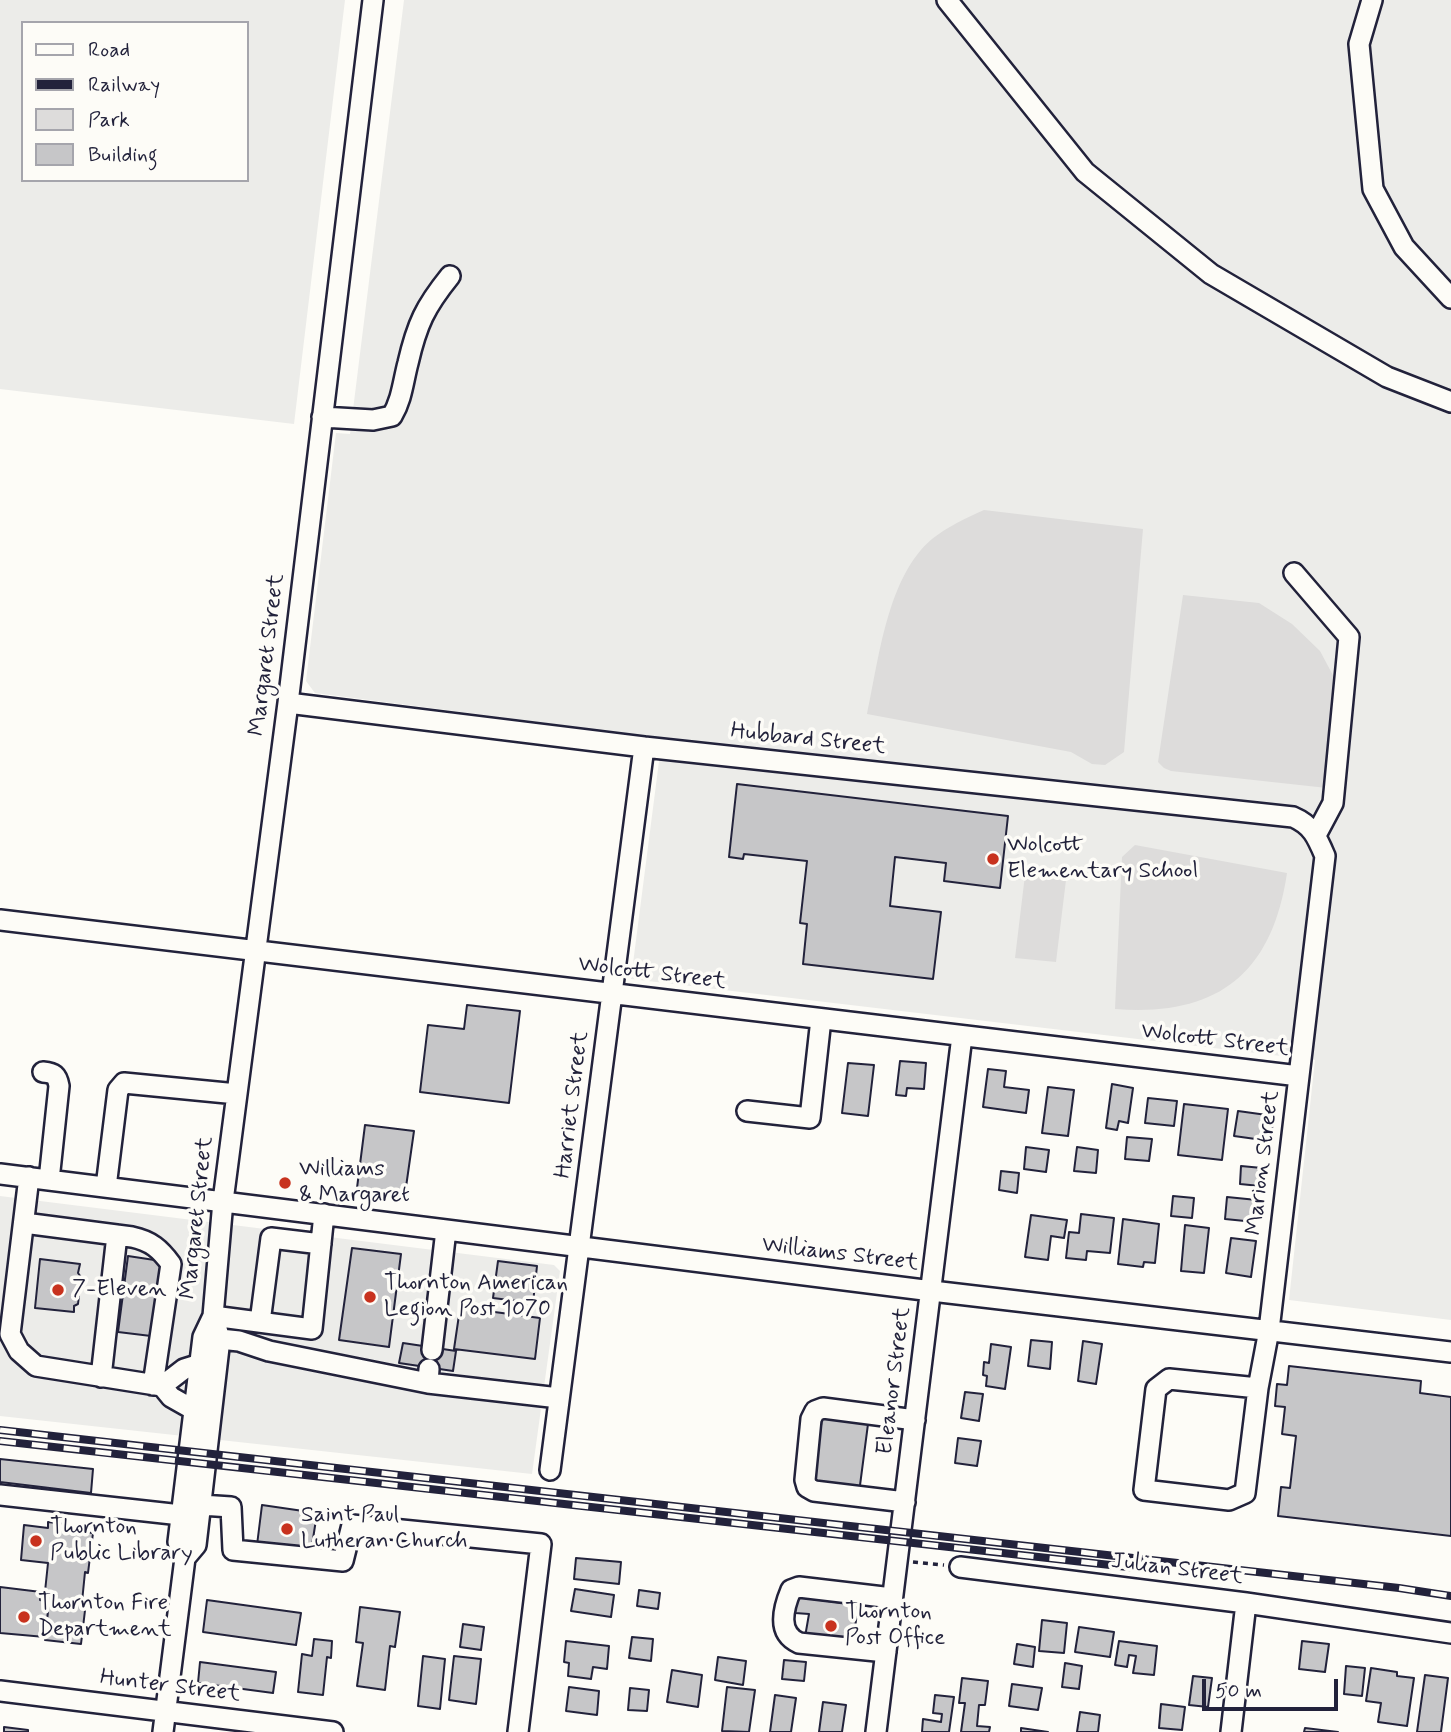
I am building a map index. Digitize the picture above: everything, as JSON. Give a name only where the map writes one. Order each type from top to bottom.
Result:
[{"type":"street","name":"Margaret Street","points":[[185,1558],[196,1545],[201,1505],[223,1202],[288,703],[373,0]]},
{"type":"street","points":[[947,0],[1085,172],[1211,274],[1387,377],[1451,402]]},
{"type":"street","points":[[1371,0],[1359,44],[1373,189],[1404,247],[1451,298]]},
{"type":"street","points":[[323,416],[373,421],[392,416],[401,401],[408,363],[421,319],[430,300],[450,276]]},
{"type":"street","points":[[1294,573],[1349,637],[1333,803],[1316,835]]},
{"type":"street","name":"Hubbard Street","points":[[288,703],[644,747],[1293,817],[1307,823],[1316,835]]},
{"type":"street","name":"Harriet Street","points":[[550,1469],[644,747]]},
{"type":"street","name":"Marion Street","points":[[1258,1388],[1169,1379],[1156,1389],[1144,1490],[1229,1500],[1245,1493],[1258,1388],[1269,1330],[1325,856],[1316,835]]},
{"type":"street","name":"Wolcott Street","points":[[0,920],[1299,1076]]},
{"type":"street","points":[[747,1111],[810,1118],[821,1019]]},
{"type":"street","name":"Eleanor Street","points":[[876,1732],[962,1037]]},
{"type":"street","points":[[43,1072],[53,1073],[59,1086],[39,1179],[24,1223],[10,1334],[19,1351],[36,1366],[158,1386],[194,1410]]},
{"type":"street","points":[[106,1187],[118,1090],[124,1083],[237,1094]]},
{"type":"street","name":"Williams Street","points":[[0,1174],[932,1292],[1451,1352]]},
{"type":"street","points":[[213,1316],[312,1329],[324,1214]]},
{"type":"street","points":[[24,1223],[149,1241],[162,1252],[171,1264],[158,1386]]},
{"type":"street","points":[[430,1367],[446,1230]]},
{"type":"street","points":[[101,1377],[117,1235]]},
{"type":"street","points":[[260,1322],[271,1238],[321,1244]]},
{"type":"street","name":"Margaret Street","points":[[163,1732],[185,1558],[178,1542],[194,1410],[200,1364],[212,1338]]},
{"type":"street","points":[[212,1338],[239,1341],[269,1351],[430,1367],[559,1398]]},
{"type":"street","points":[[158,1386],[184,1369],[200,1364]]},
{"type":"street","points":[[905,1502],[807,1487],[804,1480],[811,1419],[815,1411],[822,1408],[915,1420]]},
{"type":"street","points":[[0,1495],[181,1515]]},
{"type":"street","points":[[201,1505],[231,1507],[233,1550],[343,1561],[352,1525],[541,1544],[518,1732]]},
{"type":"street","name":"Julian Street","points":[[960,1567],[1246,1603],[1451,1633]]},
{"type":"street","points":[[886,1652],[799,1643],[789,1638],[784,1630],[787,1600],[791,1590],[799,1587],[892,1598]]},
{"type":"street","points":[[1231,1732],[1246,1603]]},
{"type":"street","name":"Hunter Street","points":[[0,1691],[333,1732]]},
{"type":"path","points":[[897,1560],[960,1567]]},
{"type":"shaded area","points":[[0,0],[345,0],[294,424],[0,389]]},
{"type":"shaded area","points":[[404,0],[1451,0],[1451,1320],[1289,1300],[1315,1060],[631,979],[662,738],[315,693],[306,681],[336,433],[350,434]]},
{"type":"shaded area","points":[[0,1196],[554,1265],[560,1271],[532,1474],[0,1416]]},
{"type":"green space","points":[[984,510],[1143,529],[1124,752],[1105,765],[1092,764],[1071,752],[867,714],[887,620],[905,575],[917,555],[932,539]]},
{"type":"green space","points":[[1183,595],[1259,603],[1292,624],[1320,651],[1336,681],[1327,788],[1171,771],[1158,762]]},
{"type":"green space","points":[[1135,845],[1287,873],[1279,908],[1268,938],[1253,963],[1233,982],[1210,996],[1182,1005],[1151,1010],[1115,1009],[1122,857]]},
{"type":"green space","points":[[1025,875],[1066,880],[1056,962],[1015,958]]},
{"type":"building","points":[[737,784],[1008,816],[1000,888],[944,881],[946,863],[895,857],[890,906],[941,912],[933,979],[803,964],[807,924],[800,923],[807,861],[744,854],[743,859],[729,857]]},
{"type":"building","points":[[467,1005],[520,1011],[509,1103],[420,1092],[428,1025],[464,1029]]},
{"type":"building","points":[[900,1061],[926,1063],[924,1089],[907,1088],[906,1096],[896,1095]]},
{"type":"building","points":[[848,1063],[874,1065],[868,1116],[842,1113]]},
{"type":"building","points":[[988,1069],[1006,1071],[1004,1087],[1029,1090],[1026,1113],[983,1107]]},
{"type":"building","points":[[1112,1084],[1133,1088],[1128,1123],[1119,1121],[1117,1130],[1106,1128]]},
{"type":"building","points":[[1048,1087],[1074,1090],[1068,1136],[1042,1133]]},
{"type":"building","points":[[1148,1098],[1177,1101],[1174,1126],[1145,1123]]},
{"type":"building","points":[[1184,1104],[1228,1109],[1222,1160],[1178,1155]]},
{"type":"building","points":[[1238,1111],[1274,1116],[1270,1141],[1234,1136]]},
{"type":"building","points":[[365,1125],[414,1131],[405,1194],[357,1188]]},
{"type":"building","points":[[1127,1137],[1152,1139],[1149,1161],[1125,1159]]},
{"type":"building","points":[[1026,1147],[1049,1150],[1046,1172],[1024,1169]]},
{"type":"building","points":[[1077,1147],[1098,1150],[1096,1173],[1074,1171]]},
{"type":"building","points":[[1241,1166],[1262,1168],[1260,1186],[1240,1184]]},
{"type":"building","points":[[1001,1171],[1019,1173],[1017,1193],[999,1190]]},
{"type":"building","points":[[1173,1196],[1194,1198],[1192,1218],[1171,1216]]},
{"type":"building","points":[[1227,1197],[1257,1200],[1255,1222],[1225,1219]]},
{"type":"building","points":[[1081,1214],[1114,1218],[1110,1253],[1087,1251],[1086,1260],[1066,1258],[1069,1232],[1079,1233]]},
{"type":"building","points":[[1031,1215],[1067,1220],[1064,1238],[1051,1236],[1048,1260],[1025,1257]]},
{"type":"building","points":[[1123,1219],[1159,1224],[1155,1263],[1144,1262],[1143,1267],[1118,1264]]},
{"type":"building","points":[[1185,1225],[1209,1228],[1204,1273],[1181,1271]]},
{"type":"building","points":[[1231,1238],[1256,1241],[1251,1277],[1226,1273]]},
{"type":"building","name":"Thornton American Legion Post 1070","points":[[352,1248],[401,1254],[389,1347],[339,1340]]},
{"type":"building","name":"7-Eleven","points":[[128,1256],[161,1261],[151,1336],[118,1332]]},
{"type":"building","name":"7-Eleven","points":[[40,1259],[80,1264],[78,1304],[74,1306],[74,1312],[35,1308]]},
{"type":"building","points":[[498,1261],[537,1266],[533,1303],[493,1298]]},
{"type":"building","points":[[464,1308],[540,1318],[535,1359],[454,1349],[459,1315]]},
{"type":"building","points":[[1031,1340],[1052,1342],[1050,1369],[1028,1366]]},
{"type":"building","points":[[1083,1341],[1102,1344],[1096,1384],[1078,1381]]},
{"type":"building","points":[[403,1343],[456,1351],[453,1371],[399,1363]]},
{"type":"building","points":[[991,1344],[1011,1347],[1005,1389],[986,1386],[984,1362],[989,1363]]},
{"type":"building","points":[[1289,1366],[1421,1381],[1420,1393],[1451,1397],[1451,1536],[1278,1516],[1281,1487],[1290,1488],[1296,1436],[1282,1434],[1285,1407],[1275,1406],[1277,1384],[1287,1385]]},
{"type":"building","points":[[965,1392],[983,1394],[979,1421],[961,1418]]},
{"type":"building","points":[[822,1418],[868,1424],[859,1493],[813,1487]]},
{"type":"building","points":[[958,1438],[981,1441],[977,1466],[955,1463]]},
{"type":"building","points":[[0,1459],[93,1469],[91,1493],[0,1482]]},
{"type":"building","name":"Saint Paul Lutheran Church","points":[[262,1505],[317,1513],[311,1552],[257,1545]]},
{"type":"building","points":[[48,1522],[72,1525],[72,1531],[93,1533],[88,1573],[85,1572],[82,1602],[86,1602],[81,1644],[45,1640],[49,1602],[44,1601],[48,1563],[21,1560],[24,1525],[48,1528]]},
{"type":"building","points":[[576,1558],[621,1562],[619,1584],[574,1579]]},
{"type":"building","name":"Thornton Fire Department","points":[[0,1587],[41,1592],[40,1600],[49,1602],[45,1637],[0,1633]]},
{"type":"building","points":[[575,1589],[614,1595],[611,1617],[571,1611]]},
{"type":"building","points":[[639,1590],[660,1593],[658,1609],[637,1606]]},
{"type":"building","name":"Thornton Post Office","points":[[797,1597],[858,1605],[853,1643],[805,1637],[809,1614],[795,1613]]},
{"type":"building","points":[[207,1600],[301,1613],[296,1645],[203,1632]]},
{"type":"building","points":[[360,1607],[400,1612],[395,1647],[390,1646],[385,1690],[357,1686],[363,1643],[356,1642]]},
{"type":"building","points":[[1042,1620],[1067,1623],[1064,1653],[1039,1651]]},
{"type":"building","points":[[463,1624],[484,1627],[481,1650],[460,1647]]},
{"type":"building","points":[[1079,1627],[1114,1632],[1110,1657],[1075,1652]]},
{"type":"building","points":[[632,1637],[653,1639],[651,1661],[629,1658]]},
{"type":"building","points":[[314,1639],[332,1641],[331,1658],[327,1657],[323,1695],[298,1692],[302,1654],[312,1656]]},
{"type":"building","points":[[566,1641],[609,1646],[607,1669],[593,1667],[591,1679],[568,1676],[569,1663],[564,1662]]},
{"type":"building","points":[[1119,1641],[1157,1646],[1154,1675],[1133,1673],[1136,1656],[1129,1655],[1127,1667],[1115,1665]]},
{"type":"building","points":[[1302,1641],[1329,1644],[1325,1672],[1299,1669]]},
{"type":"building","points":[[1017,1644],[1035,1647],[1033,1667],[1014,1664]]},
{"type":"building","points":[[423,1656],[445,1659],[440,1709],[418,1706]]},
{"type":"building","points":[[454,1656],[481,1659],[476,1704],[449,1700]]},
{"type":"building","points":[[718,1657],[746,1661],[743,1685],[715,1680]]},
{"type":"building","points":[[784,1660],[806,1662],[804,1681],[782,1679]]},
{"type":"building","points":[[200,1662],[276,1672],[273,1693],[198,1683]]},
{"type":"building","points":[[1065,1663],[1082,1666],[1079,1689],[1062,1687]]},
{"type":"building","points":[[1346,1666],[1365,1668],[1362,1696],[1344,1694]]},
{"type":"building","points":[[1371,1668],[1414,1678],[1407,1726],[1378,1722],[1381,1703],[1366,1701]]},
{"type":"building","points":[[672,1670],[702,1675],[698,1707],[667,1702]]},
{"type":"building","points":[[1425,1675],[1448,1678],[1441,1732],[1417,1732]]},
{"type":"building","points":[[1193,1676],[1212,1678],[1208,1707],[1189,1705]]},
{"type":"building","points":[[962,1678],[988,1681],[985,1705],[979,1705],[977,1726],[990,1727],[989,1732],[961,1732],[965,1703],[959,1703]]},
{"type":"building","points":[[1012,1684],[1042,1688],[1038,1710],[1009,1706]]},
{"type":"building","points":[[569,1687],[599,1691],[597,1715],[566,1711]]},
{"type":"building","points":[[727,1687],[755,1690],[749,1732],[722,1731]]},
{"type":"building","points":[[630,1688],[649,1690],[647,1711],[628,1710]]},
{"type":"building","points":[[775,1695],[796,1698],[791,1732],[770,1732]]},
{"type":"building","points":[[935,1695],[954,1697],[949,1732],[922,1732],[923,1719],[941,1722],[942,1714],[933,1713]]},
{"type":"building","points":[[823,1702],[846,1705],[842,1732],[819,1732]]},
{"type":"building","points":[[1161,1704],[1185,1707],[1182,1730],[1159,1728]]},
{"type":"building","points":[[1080,1712],[1100,1715],[1098,1732],[1077,1732]]},
{"type":"building","points":[[4,1727],[28,1730],[28,1732],[4,1732]]},
{"type":"building","points":[[1021,1728],[1048,1732],[1021,1732]]},
{"type":"building","points":[[1305,1728],[1338,1732],[1304,1732]]},
{"type":"railway","points":[[0,1430],[1451,1596]]},
{"type":"railway","points":[[0,1441],[1155,1570]]},
{"type":"place","name":"Wolcott Elementary School","points":[[993,859]]},
{"type":"place","name":"Williams & Margaret","points":[[285,1183]]},
{"type":"place","name":"7-Eleven","points":[[58,1290]]},
{"type":"place","name":"Thornton American Legion Post 1070","points":[[370,1297]]},
{"type":"place","name":"Saint Paul Lutheran Church","points":[[287,1529]]},
{"type":"place","name":"Thornton Public Library","points":[[36,1541]]},
{"type":"place","name":"Thornton Fire Department","points":[[24,1617]]},
{"type":"place","name":"Thornton Post Office","points":[[831,1626]]}]
